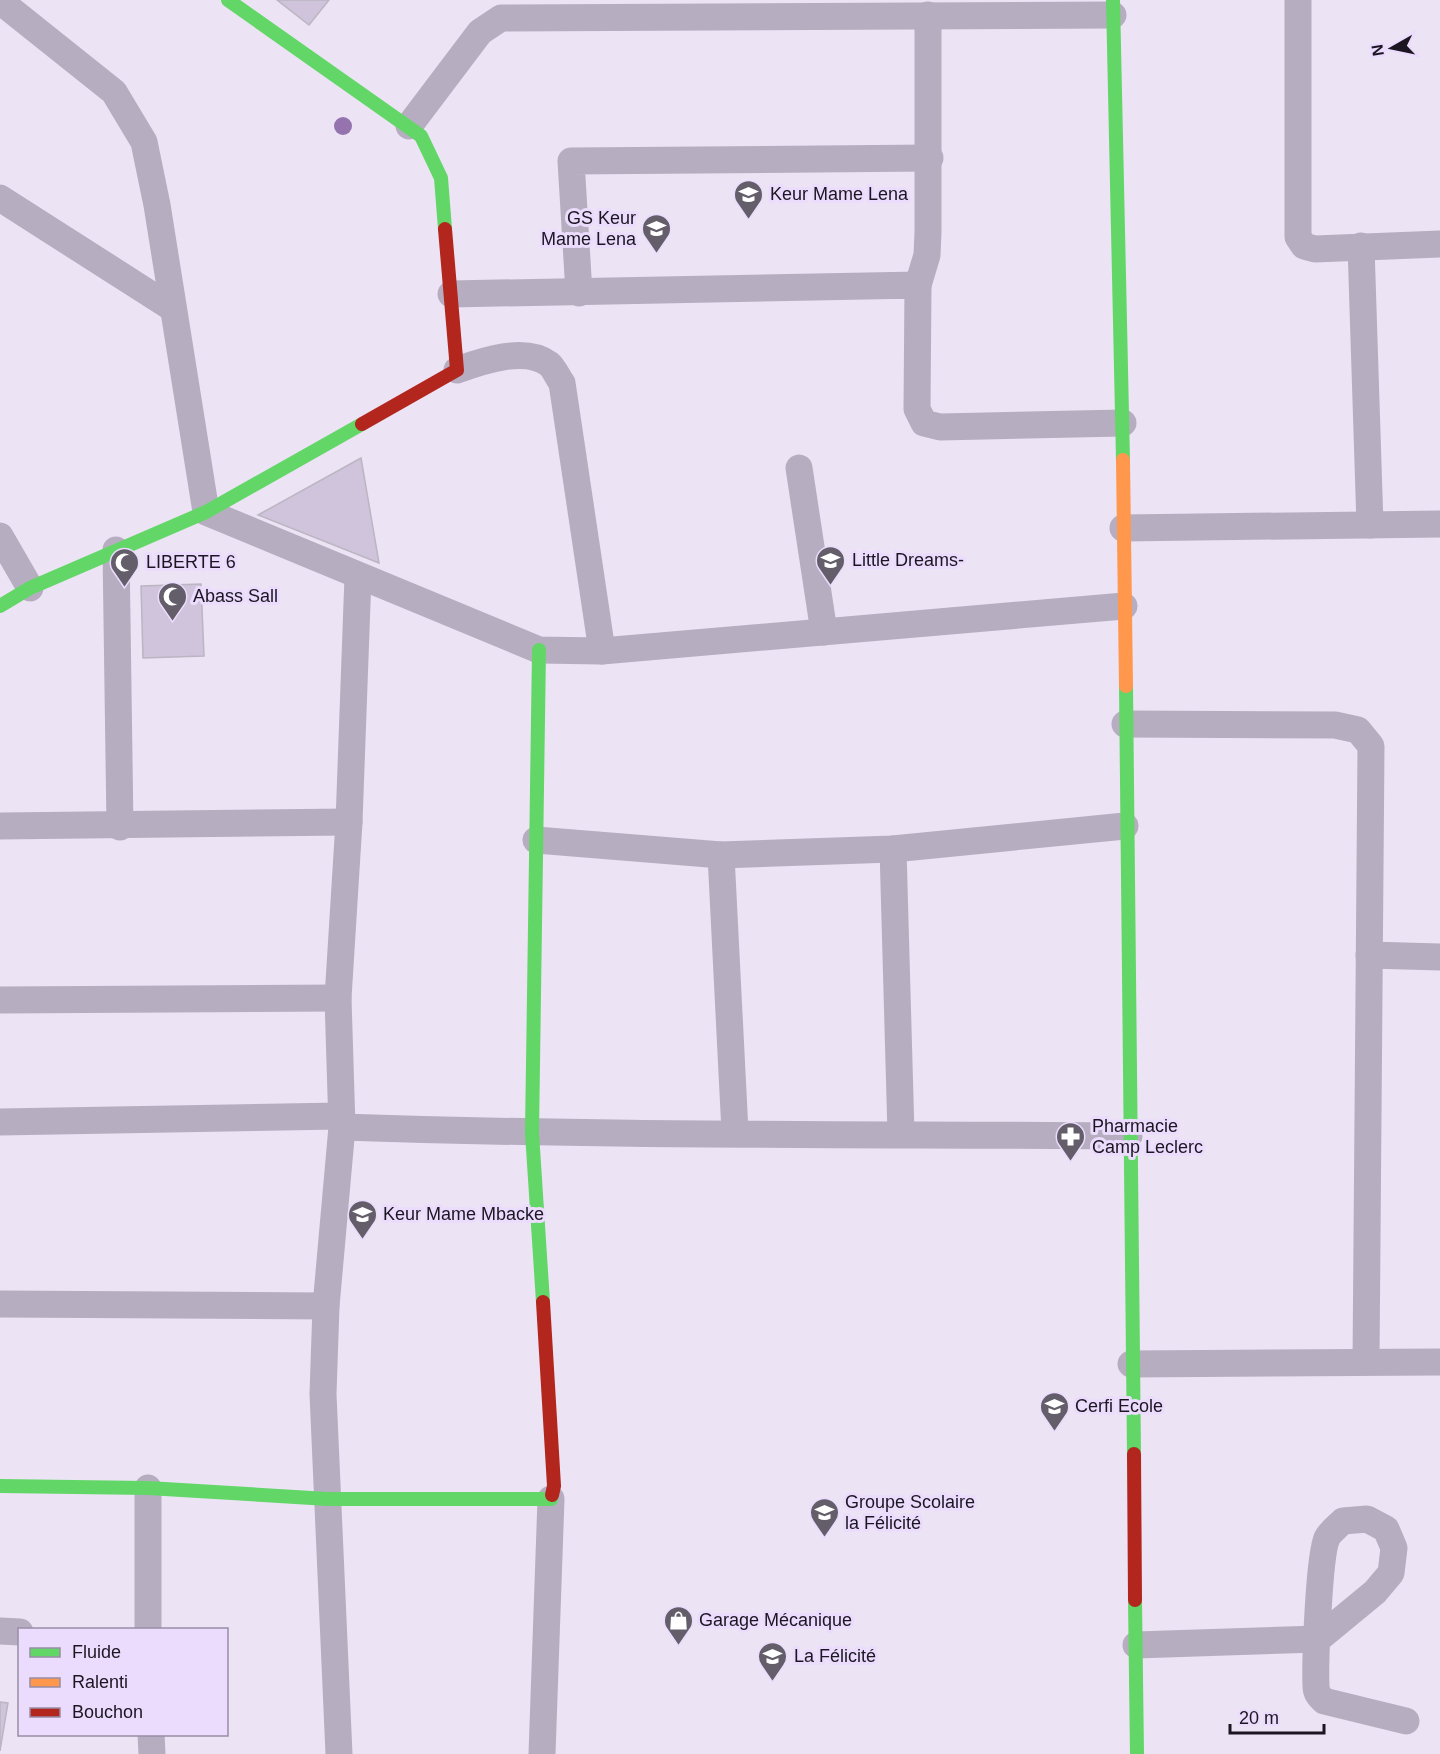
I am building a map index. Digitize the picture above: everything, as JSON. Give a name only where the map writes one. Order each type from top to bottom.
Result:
[{"type":"street","points":[[228,0],[420,135],[441,178],[457,370]]},
{"type":"street","points":[[1298,0],[1298,237],[1304,246],[1315,249],[1440,244]]},
{"type":"street","points":[[0,1],[114,92],[125,106],[144,142],[157,205],[206,512]]},
{"type":"street","points":[[409,126],[480,32],[501,18],[637,9],[1113,8],[1123,423],[1125,826],[1137,1754]]},
{"type":"street","points":[[921,10],[930,158],[927,255],[918,285],[917,409],[924,423],[940,427],[1123,423]]},
{"type":"street","points":[[579,293],[572,161],[930,158]]},
{"type":"street","points":[[0,198],[172,308]]},
{"type":"street","points":[[1361,246],[1370,525]]},
{"type":"street","points":[[452,294],[918,285]]},
{"type":"street","points":[[0,606],[30,588],[206,512],[457,370],[477,363],[529,355],[549,364],[562,383],[602,651]]},
{"type":"street","points":[[799,468],[824,632]]},
{"type":"street","points":[[206,512],[539,650],[602,651],[1124,606]]},
{"type":"street","points":[[1123,528],[1440,524]]},
{"type":"street","points":[[0,536],[30,588]]},
{"type":"street","points":[[116,550],[120,827]]},
{"type":"street","points":[[339,1754],[323,1394],[326,1306],[341,1121],[338,998],[349,822],[358,576]]},
{"type":"street","points":[[539,650],[532,1133],[554,1486],[551,1499],[543,1754]]},
{"type":"street","points":[[1125,724],[1335,724],[1358,730],[1371,746],[1366,1362]]},
{"type":"street","points":[[0,826],[120,827],[349,822]]},
{"type":"street","points":[[536,840],[721,855],[893,849],[1125,826]]},
{"type":"street","points":[[893,849],[901,1134]]},
{"type":"street","points":[[721,855],[735,1132]]},
{"type":"street","points":[[1369,955],[1440,957]]},
{"type":"street","points":[[0,1000],[338,998]]},
{"type":"street","points":[[0,1122],[341,1121],[532,1133],[735,1132],[1129,1136]]},
{"type":"street","points":[[0,1304],[326,1306]]},
{"type":"street","points":[[1131,1364],[1440,1362]]},
{"type":"street","points":[[0,1486],[148,1488],[328,1499],[551,1499]]},
{"type":"street","points":[[148,1488],[148,1628]]},
{"type":"street","points":[[0,1631],[18,1632]]},
{"type":"street","points":[[1136,1645],[1318,1639],[1316,1687],[1318,1695],[1324,1701],[1406,1721]]},
{"type":"street","points":[[151,1736],[152,1754]]},
{"type":"building","points":[[277,0],[329,0],[309,25]]},
{"type":"building","points":[[361,458],[379,563],[258,515]]},
{"type":"building","name":"Abass Sall","points":[[201,584],[204,656],[143,658],[141,586]]},
{"type":"building","points":[[0,1702],[8,1703],[0,1751]]},
{"type":"traffic: fast","points":[[228,0],[421,136],[441,178],[445,229]]},
{"type":"traffic: fast","points":[[1113,0],[1123,460]]},
{"type":"traffic: fast","points":[[0,606],[30,588],[206,512],[362,424]]},
{"type":"traffic: fast","points":[[539,650],[532,1133],[543,1302]]},
{"type":"traffic: fast","points":[[1126,686],[1134,1454]]},
{"type":"traffic: fast","points":[[0,1486],[148,1488],[328,1499],[551,1499],[552,1495]]},
{"type":"traffic: fast","points":[[1135,1600],[1137,1754]]},
{"type":"traffic: slow","points":[[1123,460],[1126,686]]},
{"type":"traffic: jam","points":[[362,424],[457,370],[445,229]]},
{"type":"traffic: jam","points":[[543,1302],[554,1486],[552,1495]]},
{"type":"traffic: jam","points":[[1134,1454],[1135,1600]]},
{"type":"place","name":"Keur Mame Lena","points":[[749,220]]},
{"type":"place","name":"GS Keur Mame Lena","points":[[657,254]]},
{"type":"place","name":"Little Dreams-","points":[[831,586]]},
{"type":"place","name":"LIBERTE 6","points":[[125,588]]},
{"type":"place","name":"Abass Sall","points":[[172,622]]},
{"type":"place","name":"Pharmacie Camp Leclerc","points":[[1071,1162]]},
{"type":"place","name":"Keur Mame Mbacke","points":[[362,1240]]},
{"type":"place","name":"Cerfi Ecole","points":[[1054,1432]]},
{"type":"place","name":"Groupe Scolaire la Félicité","points":[[824,1538]]},
{"type":"place","name":"Garage Mécanique","points":[[678,1646]]},
{"type":"place","name":"La Félicité","points":[[773,1682]]}]
